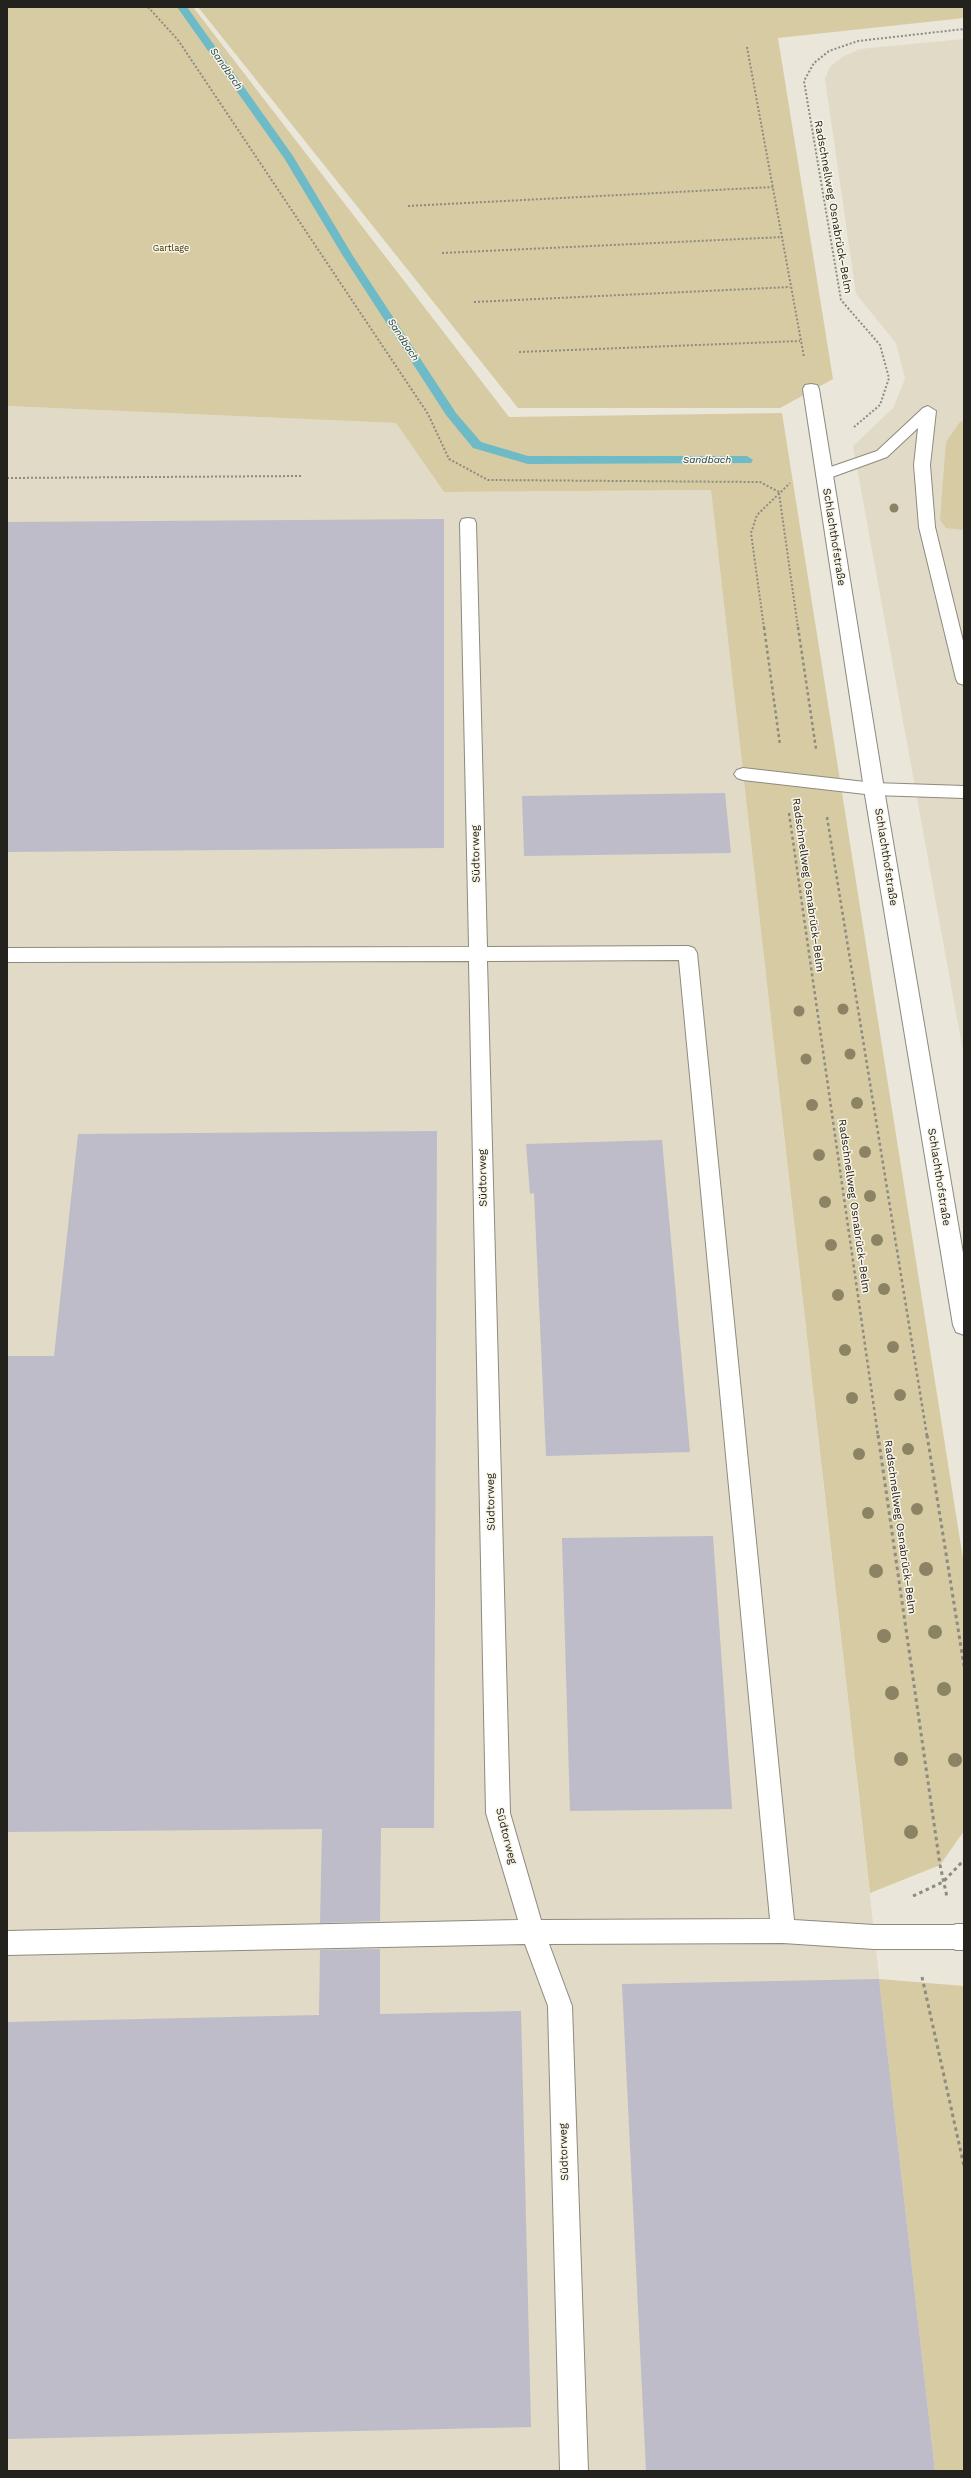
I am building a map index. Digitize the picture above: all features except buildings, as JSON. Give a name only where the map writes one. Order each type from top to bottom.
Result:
[{"type":"street","name":"Schlachthofstraße","points":[[811,389],[820,455],[874,789],[964,1325]]},
{"type":"lane","points":[[824,475],[882,454],[928,410],[922,465],[927,526],[964,679]]},
{"type":"lane","name":"Südtorweg","points":[[468,522],[498,1813],[532,1932],[560,2006],[574,2471]]},
{"type":"lane","points":[[743,774],[874,789],[964,792]]},
{"type":"lane","points":[[7,955],[688,953],[783,1931]]},
{"type":"lane","points":[[7,1943],[532,1932],[783,1931],[914,1938],[960,1937]]},
{"type":"path","points":[[148,7],[178,40],[428,414],[449,459],[488,480],[760,482],[778,492],[822,784],[964,1666]]},
{"type":"path","name":"Radschnellweg Osnabrück–Belm","points":[[960,1937],[943,1882],[751,533],[757,515],[778,492],[880,405],[889,378],[880,345],[841,300],[804,82],[814,63],[829,51],[858,41],[964,29]]},
{"type":"path","points":[[747,47],[783,237],[800,341],[811,389]]},
{"type":"path","points":[[408,206],[773,187]]},
{"type":"path","points":[[442,253],[783,237]]},
{"type":"path","points":[[474,302],[790,287]]},
{"type":"path","points":[[519,352],[800,341]]},
{"type":"path","points":[[7,478],[302,476]]},
{"type":"path","points":[[964,1860],[943,1882],[908,1898],[914,1938],[964,2166]]},
{"type":"shaded area","points":[[964,39],[964,1057],[853,446],[893,408],[905,379],[896,343],[856,294],[825,79],[830,67],[842,57],[860,49]]},
{"type":"shaded area","points":[[7,406],[396,423],[444,492],[711,490],[935,2471],[7,2471]]},
{"type":"green space","name":"Gartlage","points":[[7,7],[193,7],[509,417],[782,413],[964,1565],[964,1831],[940,1865],[870,1893],[711,490],[444,492],[396,423],[7,406]]},
{"type":"green space","points":[[198,7],[964,7],[964,18],[778,38],[833,379],[780,408],[518,408]]},
{"type":"green space","points":[[964,421],[964,530],[946,528],[940,520],[946,442],[960,422]]},
{"type":"green space","points":[[879,1979],[964,1986],[964,2471],[935,2471]]},
{"type":"waterway","name":"Sandbach","points":[[182,7],[289,158],[348,256],[452,415],[477,445],[528,460],[747,460]]}]
